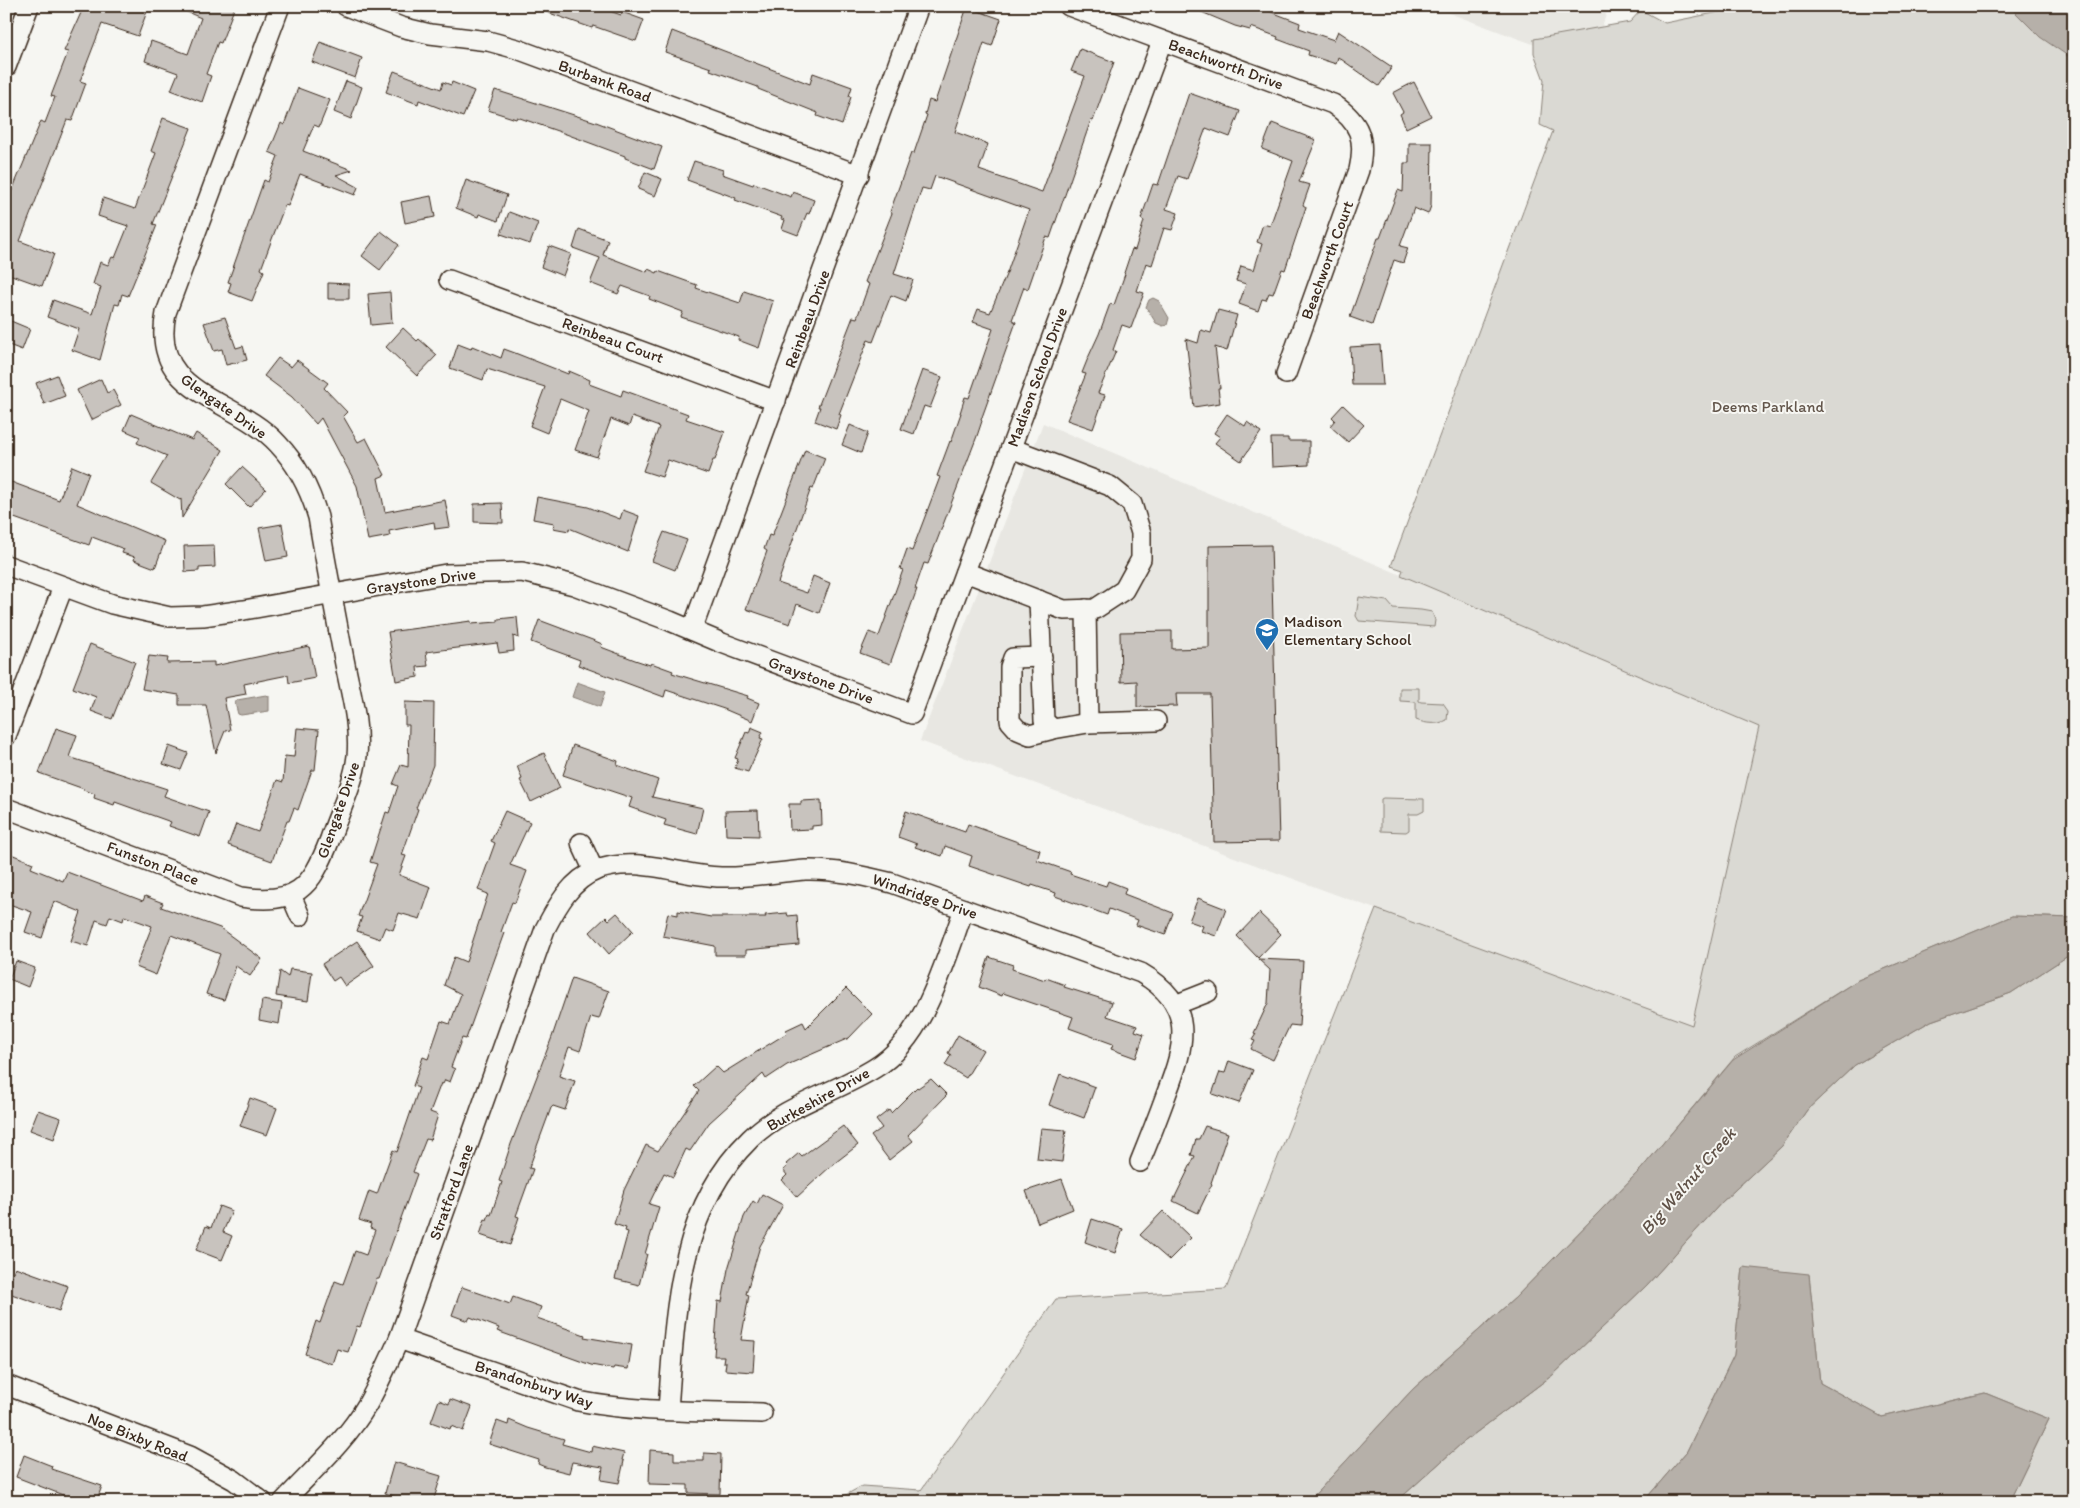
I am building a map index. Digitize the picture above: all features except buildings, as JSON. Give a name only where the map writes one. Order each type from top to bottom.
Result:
[{"type":"street","points":[[6,67],[29,6]]},
{"type":"street","name":"Glengate Drive","points":[[280,6],[166,313],[163,339],[165,353],[178,375],[188,384],[262,430],[278,443],[302,476],[318,518],[356,720],[357,758],[352,780],[320,863],[312,877],[296,892]]},
{"type":"street","name":"Burbank Road","points":[[346,6],[401,27],[430,34],[488,41],[517,49],[859,175]]},
{"type":"street","name":"Reinbeau Drive","points":[[692,630],[919,6]]},
{"type":"street","name":"Beachworth Drive","points":[[1069,6],[1333,104],[1353,121],[1359,132],[1362,146]]},
{"type":"street","name":"Madison School Drive","points":[[912,714],[1162,41]]},
{"type":"street","name":"Beachworth Court","points":[[1286,374],[1359,170],[1362,146]]},
{"type":"street","name":"Reinbeau Court","points":[[449,280],[776,401]]},
{"type":"street","points":[[965,572],[1064,610],[1095,609],[1124,590],[1141,559],[1140,532],[1132,504],[1110,486],[1011,448]]},
{"type":"street","name":"Graystone Drive","points":[[6,565],[112,604],[170,617],[203,616],[446,574],[522,572],[574,584],[692,630],[722,644],[912,714]]},
{"type":"street","points":[[6,736],[64,587]]},
{"type":"street","points":[[1039,600],[1044,721],[1053,729]]},
{"type":"street","points":[[1086,609],[1088,723]]},
{"type":"street","points":[[1042,657],[1013,658],[1010,667],[1010,721],[1018,730],[1030,735],[1088,723],[1156,721]]},
{"type":"street","name":"Funston Place","points":[[6,808],[161,865],[241,897],[270,900],[296,892]]},
{"type":"street","points":[[581,843],[594,871]]},
{"type":"street","name":"Windridge Drive","points":[[594,871],[628,864],[722,878],[805,870],[867,877],[892,883],[1141,973],[1155,981],[1175,1005]]},
{"type":"street","name":"Stratford Lane","points":[[283,1502],[348,1432],[370,1400],[399,1339],[545,929],[565,895],[578,882],[594,871]]},
{"type":"street","points":[[296,892],[300,916]]},
{"type":"street","name":"Burkeshire Drive","points":[[668,1410],[677,1300],[696,1221],[713,1187],[750,1139],[764,1128],[804,1104],[877,1068],[900,1047],[917,1024],[931,997],[964,909]]},
{"type":"street","points":[[1140,1162],[1182,1049],[1182,1026],[1175,1005],[1208,992]]},
{"type":"street","name":"Brandonbury Way","points":[[399,1339],[578,1401],[604,1406],[762,1413]]},
{"type":"street","name":"Noe Bixby Road","points":[[6,1385],[190,1456],[234,1480],[263,1502]]},
{"type":"shaded area","points":[[1430,6],[1609,6],[1595,47],[1603,70]]},
{"type":"shaded area","name":"Madison Elementary School","points":[[1043,423],[1759,727],[1692,1026],[920,741]]},
{"type":"green space","name":"Deems Parkland","points":[[1749,6],[2074,6],[2074,918],[2012,916],[1858,980],[1735,1057],[1642,1168],[1515,1298],[1413,1389],[1308,1502],[833,1502],[862,1486],[921,1490],[1056,1299],[1226,1289],[1376,909],[1692,1025],[1759,727],[1401,575],[1403,570],[1391,566],[1553,131],[1540,125],[1544,80],[1534,53],[1534,39],[1630,22],[1641,10],[1665,23]]},
{"type":"green space","points":[[1359,597],[1387,601],[1393,608],[1432,612],[1435,620],[1434,627],[1359,621],[1356,616]]},
{"type":"green space","points":[[1400,688],[1419,688],[1419,701],[1421,702],[1443,703],[1448,710],[1447,720],[1440,723],[1432,723],[1416,720],[1416,702],[1400,701]]},
{"type":"green space","points":[[1381,799],[1424,799],[1424,811],[1418,814],[1409,814],[1409,830],[1406,832],[1381,831]]},
{"type":"green space","points":[[2074,952],[2074,1502],[2009,1502],[2049,1419],[1985,1393],[1882,1417],[1820,1383],[1809,1275],[1743,1268],[1734,1355],[1687,1451],[1643,1502],[1396,1502],[1461,1444],[1554,1374],[1647,1285],[1722,1202],[1782,1146],[1807,1110],[1855,1065],[1931,1021],[2011,993]]},
{"type":"water","points":[[2009,6],[2074,6],[2074,60],[2040,37]]},
{"type":"water","points":[[1153,298],[1159,301],[1169,318],[1167,325],[1163,326],[1156,323],[1146,307],[1149,300]]},
{"type":"water","points":[[577,682],[605,692],[600,707],[572,697]]},
{"type":"water","points":[[269,696],[269,711],[238,714],[235,703],[237,700]]},
{"type":"water","name":"Big Walnut Creek","points":[[2012,916],[2074,918],[2074,952],[2011,993],[1931,1021],[1855,1065],[1807,1110],[1782,1146],[1722,1202],[1647,1285],[1554,1374],[1461,1444],[1396,1502],[1308,1502],[1413,1389],[1515,1298],[1642,1168],[1733,1060],[1858,980]]},
{"type":"water","points":[[1743,1267],[1809,1274],[1820,1383],[1882,1417],[1985,1393],[2049,1419],[2009,1502],[1643,1502],[1687,1451],[1734,1355]]},
{"type":"place","name":"Madison Elementary School","points":[[1267,651]]}]
